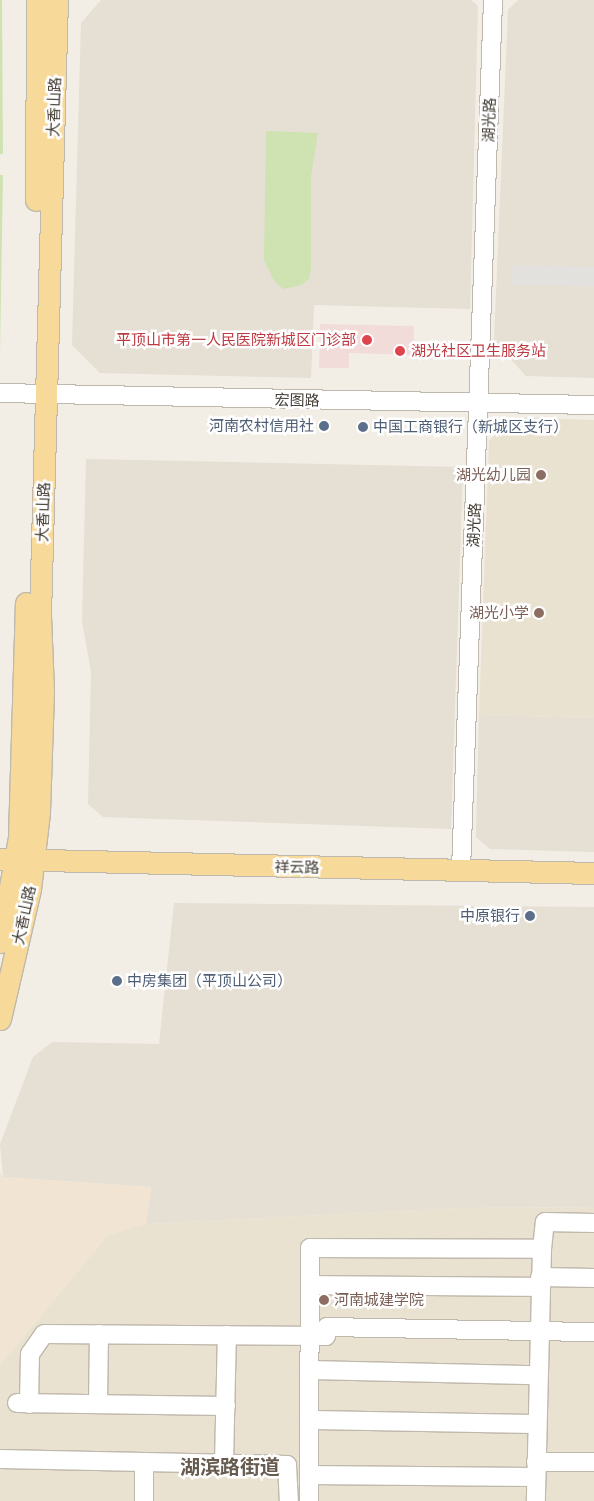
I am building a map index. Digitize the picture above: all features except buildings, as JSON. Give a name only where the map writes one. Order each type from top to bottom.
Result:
[{"type":"main road","name":"大香山路","points":[[37,0],[40,394]]},
{"type":"main road","name":"大香山路","points":[[0,1020],[17,860],[57,0]]},
{"type":"main road","name":"大香山路","points":[[0,942],[17,860]]},
{"type":"main road","name":"祥云路","points":[[17,860],[594,873]]},
{"type":"street","name":"湖光路","points":[[461,870],[493,0]]},
{"type":"street","name":"宏图路","points":[[0,393],[594,405]]},
{"type":"street","points":[[536,1501],[539,1282],[545,1222],[594,1223]]},
{"type":"street","points":[[309,1501],[310,1248],[542,1249]]},
{"type":"street","points":[[310,1285],[539,1282],[594,1278]]},
{"type":"street","points":[[226,1406],[23,1403],[30,1354],[44,1334],[326,1336],[327,1327],[594,1332]]},
{"type":"street","points":[[98,1404],[99,1334]]},
{"type":"street","points":[[224,1463],[226,1335]]},
{"type":"street","points":[[309,1370],[538,1375]]},
{"type":"street","points":[[309,1420],[537,1424]]},
{"type":"street","points":[[0,1459],[287,1465],[289,1501]]},
{"type":"street","points":[[144,1462],[144,1501]]},
{"type":"street","points":[[309,1475],[536,1470],[594,1462]]},
{"type":"shaded area","points":[[101,0],[471,0],[478,6],[470,309],[314,305],[311,378],[100,373],[72,345],[81,23]]},
{"type":"shaded area","points":[[518,0],[594,0],[594,378],[526,376],[494,341],[508,10]]},
{"type":"shaded area","points":[[513,265],[594,267],[594,286],[512,285]]},
{"type":"shaded area","name":"平顶山市第一人民医院新城区门诊部","points":[[320,324],[414,326],[413,355],[349,353],[349,368],[319,368]]},
{"type":"shaded area","name":"湖光小学","points":[[514,417],[594,420],[594,718],[479,715],[489,441]]},
{"type":"shaded area","points":[[86,459],[463,467],[451,829],[103,817],[88,804],[91,672],[82,621]]},
{"type":"shaded area","points":[[479,715],[594,718],[594,852],[490,849],[476,837]]},
{"type":"shaded area","points":[[174,903],[594,907],[594,1207],[458,1208],[146,1224],[151,1187],[3,1177],[0,1144],[33,1057],[52,1042],[159,1044]]},
{"type":"shaded area","points":[[0,1172],[3,1177],[151,1187],[146,1224],[108,1235],[0,1365]]},
{"type":"shaded area","name":"河南城建学院","points":[[594,1207],[594,1501],[0,1501],[0,1365],[108,1235],[146,1224],[458,1208]]},
{"type":"green space","points":[[0,0],[2,0],[3,154],[0,154]]},
{"type":"green space","points":[[266,131],[318,133],[311,176],[311,267],[309,279],[301,285],[283,289],[273,279],[264,260]]},
{"type":"green space","points":[[0,175],[3,175],[0,355]]},
{"type":"place","name":"平顶山市第一人民医院新城区门诊部","points":[[367,340]]},
{"type":"place","name":"湖光社区卫生服务站","points":[[400,351]]},
{"type":"place","name":"河南农村信用社","points":[[324,426]]},
{"type":"place","name":"中国工商银行（新城区支行）","points":[[363,427]]},
{"type":"place","name":"湖光幼儿园","points":[[541,475]]},
{"type":"place","name":"湖光小学","points":[[539,613]]},
{"type":"place","name":"中原银行","points":[[530,916]]},
{"type":"place","name":"中房集团（平顶山公司）","points":[[117,981]]},
{"type":"place","name":"河南城建学院","points":[[324,1300]]},
{"type":"district","name":"湖滨路街道","points":[[230,1467]]}]
